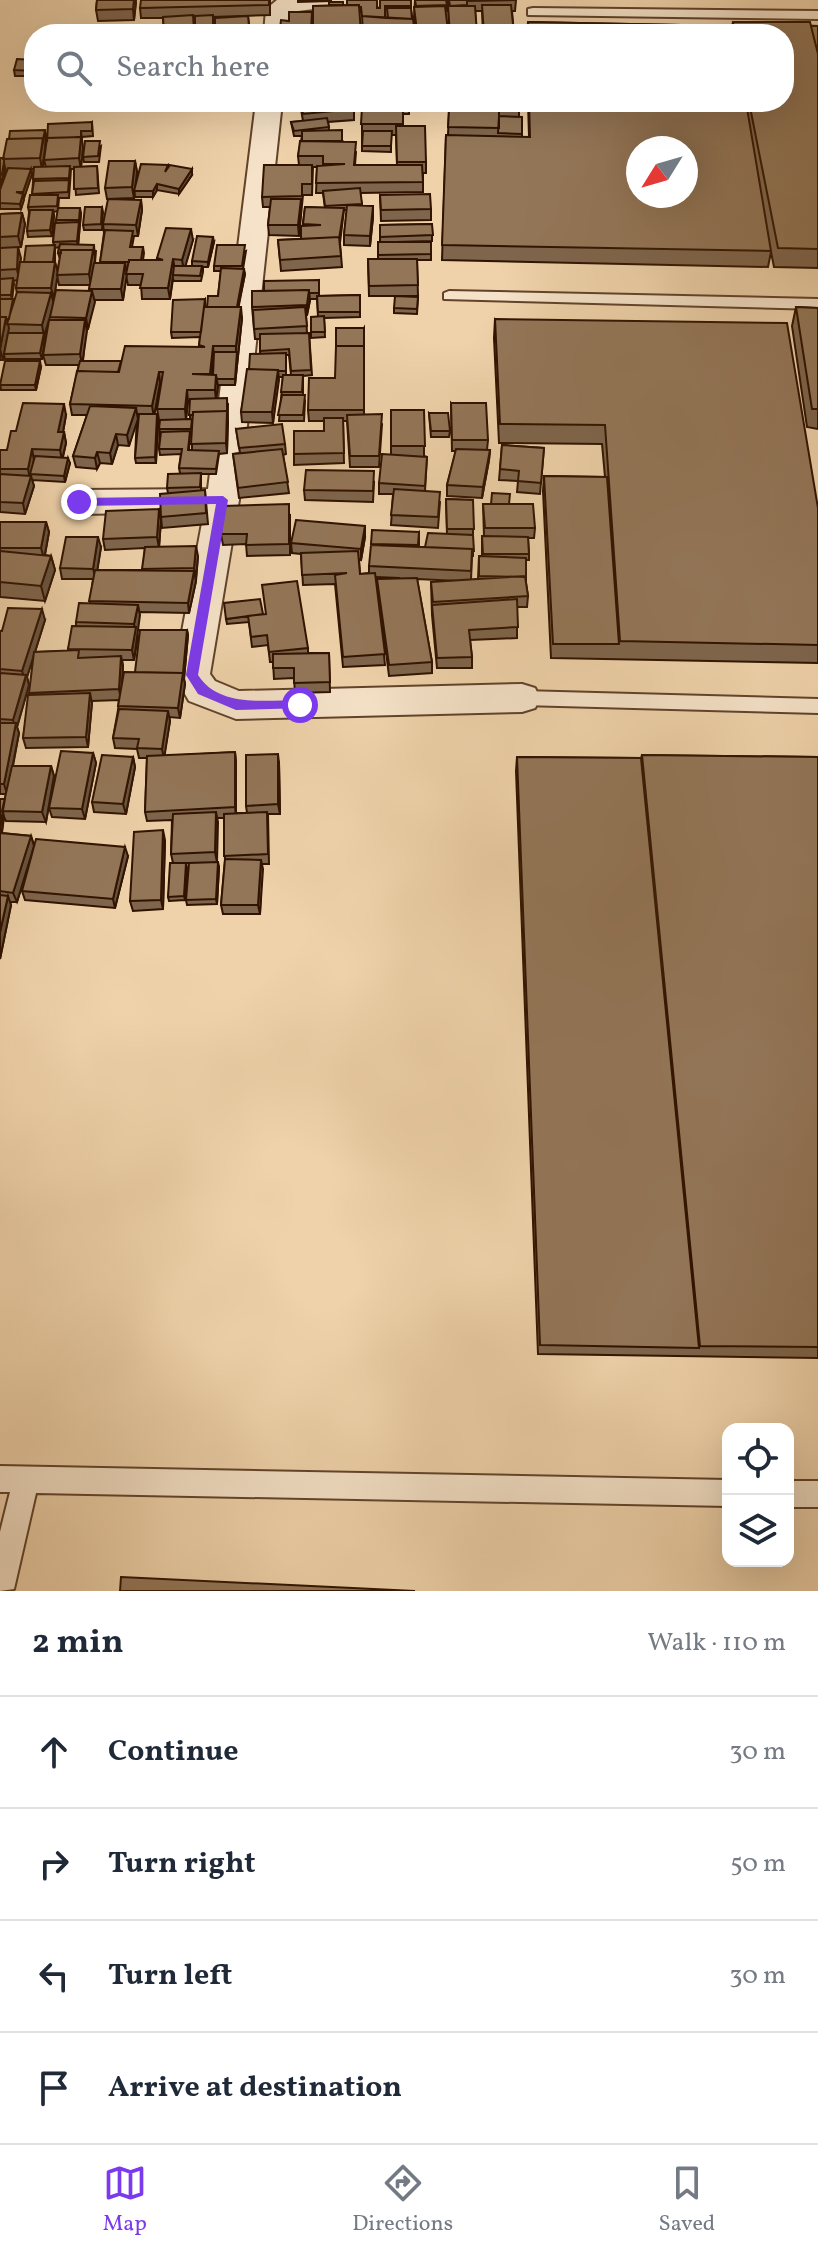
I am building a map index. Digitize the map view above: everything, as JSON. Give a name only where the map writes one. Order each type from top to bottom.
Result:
[{"type":"street","points":[[277,24],[278,9],[282,6],[338,0]]},
{"type":"street","points":[[268,112],[223,500],[192,675],[202,691],[236,705],[522,698]]},
{"type":"street","points":[[79,502],[223,500]]},
{"type":"lane","points":[[533,12],[818,15]]},
{"type":"lane","points":[[449,296],[818,304]]},
{"type":"lane","points":[[522,698],[818,706]]},
{"type":"lane","points":[[0,1589],[13,1479],[722,1493]]},
{"type":"lane","points":[[794,1494],[818,1494]]},
{"type":"building","points":[[97,0],[134,0],[133,9],[96,10]]},
{"type":"building","points":[[141,0],[269,0],[269,5],[140,8]]},
{"type":"building","points":[[347,0],[377,0],[377,8],[380,8],[380,0],[411,0],[411,6],[385,6],[385,18],[362,16],[361,7],[347,5]]},
{"type":"building","points":[[415,0],[446,0],[447,5],[416,6]]},
{"type":"building","points":[[449,0],[467,0],[467,5],[450,6]]},
{"type":"building","points":[[329,2],[343,2],[343,5],[329,5]]},
{"type":"building","points":[[359,5],[360,24],[313,24],[313,6]]},
{"type":"building","points":[[482,5],[511,5],[513,24],[483,24]]},
{"type":"building","points":[[445,6],[447,24],[416,24],[414,7]]},
{"type":"building","points":[[448,6],[475,6],[476,24],[449,24]]},
{"type":"building","points":[[387,8],[411,8],[412,19],[388,18]]},
{"type":"building","points":[[289,12],[312,12],[311,24],[281,24],[281,20],[289,21]]},
{"type":"building","points":[[193,15],[194,24],[163,24],[163,17]]},
{"type":"building","points":[[213,15],[213,24],[195,24],[195,16]]},
{"type":"building","points":[[248,16],[249,24],[215,24],[215,18]]},
{"type":"building","points":[[362,16],[413,19],[414,24],[362,24]]},
{"type":"building","points":[[528,22],[630,24],[528,24]]},
{"type":"building","points":[[810,22],[818,54],[818,249],[778,248],[751,112],[794,112],[794,24],[733,24]]},
{"type":"building","points":[[811,26],[818,26],[818,54]]},
{"type":"building","points":[[17,59],[24,59],[24,70],[14,70]]},
{"type":"building","points":[[362,112],[403,112],[403,124],[361,124]]},
{"type":"building","points":[[449,112],[499,112],[499,128],[448,127]]},
{"type":"building","points":[[529,112],[748,112],[771,251],[442,245],[446,135],[530,137]]},
{"type":"building","points":[[499,116],[522,117],[522,134],[498,133]]},
{"type":"building","points":[[327,118],[329,127],[294,131],[291,122]]},
{"type":"building","points":[[92,122],[92,131],[81,131],[81,137],[47,138],[48,124]]},
{"type":"building","points":[[396,126],[425,126],[426,162],[397,162]]},
{"type":"building","points":[[45,130],[43,140],[9,139],[10,131]]},
{"type":"building","points":[[342,130],[342,141],[302,141],[302,131]]},
{"type":"building","points":[[363,131],[392,131],[391,146],[362,146]]},
{"type":"building","points":[[81,137],[79,158],[44,160],[47,138]]},
{"type":"building","points":[[43,138],[40,158],[3,159],[7,139]]},
{"type":"building","points":[[85,141],[100,141],[98,156],[83,157]]},
{"type":"building","points":[[300,141],[356,142],[354,165],[422,165],[423,182],[316,183],[317,166],[345,164],[323,164],[323,156],[298,156]]},
{"type":"building","points":[[0,158],[4,158],[2,174],[0,174]]},
{"type":"building","points":[[109,161],[135,161],[132,187],[105,188]]},
{"type":"building","points":[[141,164],[168,165],[165,172],[170,165],[192,169],[179,189],[157,184],[153,191],[134,191]]},
{"type":"building","points":[[264,165],[312,165],[312,184],[302,184],[302,196],[262,197]]},
{"type":"building","points":[[70,166],[69,178],[33,179],[34,167]]},
{"type":"building","points":[[97,166],[98,188],[74,189],[74,167]]},
{"type":"building","points":[[8,168],[31,169],[23,192],[16,192],[23,194],[20,204],[0,203],[0,190]]},
{"type":"building","points":[[69,180],[68,192],[32,194],[34,181]]},
{"type":"building","points":[[360,188],[362,204],[325,206],[323,191]]},
{"type":"building","points":[[430,194],[431,209],[381,210],[380,195]]},
{"type":"building","points":[[30,195],[58,195],[57,206],[28,207]]},
{"type":"building","points":[[108,199],[141,200],[136,225],[103,224]]},
{"type":"building","points":[[271,199],[301,199],[298,225],[268,225]]},
{"type":"building","points":[[347,205],[373,206],[370,236],[344,235]]},
{"type":"building","points":[[85,207],[102,207],[101,224],[83,225]]},
{"type":"building","points":[[305,207],[344,208],[339,239],[301,239],[301,226],[321,225],[303,224]]},
{"type":"building","points":[[58,208],[80,208],[79,220],[56,220]]},
{"type":"building","points":[[30,210],[53,210],[50,230],[27,231]]},
{"type":"building","points":[[22,213],[18,236],[0,237],[0,214]]},
{"type":"building","points":[[79,222],[77,241],[53,242],[55,223]]},
{"type":"building","points":[[432,224],[433,235],[380,237],[380,225]]},
{"type":"building","points":[[166,228],[191,229],[182,260],[173,259],[168,288],[140,288],[143,274],[126,274],[129,260],[163,260],[157,258]]},
{"type":"building","points":[[105,230],[133,231],[130,247],[143,247],[141,260],[100,262]]},
{"type":"building","points":[[197,236],[213,237],[208,262],[192,261]]},
{"type":"building","points":[[339,237],[341,256],[280,260],[278,240]]},
{"type":"building","points":[[378,242],[431,242],[431,254],[378,255]]},
{"type":"building","points":[[60,244],[94,245],[93,254],[93,250],[61,250],[58,253]]},
{"type":"building","points":[[55,245],[53,262],[24,262],[26,246]]},
{"type":"building","points":[[217,245],[245,245],[242,266],[214,266]]},
{"type":"building","points":[[18,247],[17,269],[0,270],[0,248]]},
{"type":"building","points":[[61,250],[93,250],[89,274],[57,275]]},
{"type":"building","points":[[368,259],[417,259],[418,285],[369,286]]},
{"type":"building","points":[[20,262],[55,262],[51,288],[16,288]]},
{"type":"building","points":[[94,263],[125,263],[121,289],[89,289]]},
{"type":"building","points":[[174,266],[202,266],[200,276],[173,275]]},
{"type":"building","points":[[221,268],[244,269],[237,307],[207,307],[208,296],[218,296]]},
{"type":"building","points":[[13,278],[11,295],[0,295],[0,279]]},
{"type":"building","points":[[319,280],[319,293],[309,293],[309,290],[264,291],[264,281]]},
{"type":"building","points":[[56,290],[92,291],[86,318],[50,317]]},
{"type":"building","points":[[309,290],[307,305],[252,307],[252,291]]},
{"type":"building","points":[[17,292],[51,293],[42,325],[7,324]]},
{"type":"building","points":[[360,295],[360,312],[318,312],[317,296]]},
{"type":"building","points":[[395,296],[418,297],[417,309],[394,308]]},
{"type":"building","points":[[0,299],[13,299],[9,319],[0,317]]},
{"type":"building","points":[[205,299],[201,332],[171,332],[173,300]]},
{"type":"building","points":[[204,307],[241,307],[236,346],[213,346],[210,374],[192,374],[216,375],[215,390],[187,390],[185,409],[157,409],[163,372],[159,372],[152,406],[70,404],[77,371],[119,372],[125,346],[205,347],[199,345]]},
{"type":"building","points":[[305,307],[307,326],[254,329],[253,310]]},
{"type":"building","points":[[796,307],[818,308],[818,409],[812,409]]},
{"type":"building","points":[[324,316],[325,332],[311,332],[311,317]]},
{"type":"building","points":[[0,317],[6,317],[0,349]]},
{"type":"building","points":[[495,319],[787,323],[818,508],[818,645],[620,641],[605,425],[500,424]]},
{"type":"building","points":[[49,320],[85,320],[80,354],[43,355]]},
{"type":"building","points":[[336,328],[364,328],[364,346],[336,346]]},
{"type":"building","points":[[8,333],[44,333],[40,353],[4,354]]},
{"type":"building","points":[[309,333],[311,370],[291,371],[289,349],[260,351],[260,334]]},
{"type":"building","points":[[336,346],[364,346],[364,410],[308,410],[309,378],[335,378]]},
{"type":"building","points":[[214,352],[237,352],[235,379],[217,379],[213,375]]},
{"type":"building","points":[[286,353],[286,371],[249,369],[250,354]]},
{"type":"building","points":[[5,361],[40,361],[35,385],[0,385]]},
{"type":"building","points":[[80,361],[121,361],[118,372],[77,371]]},
{"type":"building","points":[[247,369],[278,370],[272,412],[241,412]]},
{"type":"building","points":[[283,375],[303,375],[302,392],[281,392]]},
{"type":"building","points":[[282,395],[305,395],[303,415],[278,415]]},
{"type":"building","points":[[227,398],[227,411],[193,412],[189,415],[190,399]]},
{"type":"building","points":[[23,403],[64,404],[58,432],[64,432],[60,450],[32,449],[28,469],[0,469],[0,450],[7,450]]},
{"type":"building","points":[[451,403],[486,403],[488,440],[452,440]]},
{"type":"building","points":[[90,406],[136,408],[127,435],[116,434],[110,453],[97,452],[95,458],[73,456]]},
{"type":"building","points":[[391,410],[424,410],[425,446],[391,446]]},
{"type":"building","points":[[227,411],[226,443],[191,444],[193,412]]},
{"type":"building","points":[[429,413],[448,413],[450,431],[431,431]]},
{"type":"building","points":[[139,414],[157,414],[155,457],[135,458]]},
{"type":"building","points":[[382,414],[379,456],[350,456],[347,415]]},
{"type":"building","points":[[324,418],[343,418],[344,453],[294,454],[294,431],[324,431]]},
{"type":"building","points":[[192,419],[191,429],[159,429],[160,420]]},
{"type":"building","points":[[282,424],[285,444],[239,448],[236,429]]},
{"type":"building","points":[[190,431],[188,450],[219,451],[216,469],[179,468],[182,449],[159,449],[161,432]]},
{"type":"building","points":[[502,445],[544,448],[541,483],[518,481],[519,471],[500,469]]},
{"type":"building","points":[[282,449],[288,482],[238,488],[233,454]]},
{"type":"building","points":[[456,449],[490,450],[483,487],[447,485]]},
{"type":"building","points":[[382,454],[427,457],[425,486],[379,483]]},
{"type":"building","points":[[35,456],[68,458],[64,476],[30,474]]},
{"type":"building","points":[[306,470],[374,471],[373,491],[304,490]]},
{"type":"building","points":[[201,473],[200,487],[167,488],[168,474]]},
{"type":"building","points":[[0,474],[31,476],[23,503],[0,502]]},
{"type":"building","points":[[544,476],[607,477],[619,644],[553,644]]},
{"type":"building","points":[[394,489],[440,492],[438,517],[391,515]]},
{"type":"building","points":[[205,490],[206,513],[161,517],[160,494]]},
{"type":"building","points":[[492,493],[510,494],[509,504],[491,504]]},
{"type":"building","points":[[446,499],[473,500],[474,529],[447,529]]},
{"type":"building","points":[[289,504],[289,544],[246,545],[247,534],[221,534],[223,506]]},
{"type":"building","points":[[483,504],[533,504],[535,528],[485,528]]},
{"type":"building","points":[[159,509],[157,537],[103,539],[106,511]]},
{"type":"building","points":[[296,520],[365,526],[361,549],[291,543]]},
{"type":"building","points":[[0,522],[46,522],[41,548],[0,548]]},
{"type":"building","points":[[372,530],[419,532],[418,545],[371,544]]},
{"type":"building","points":[[428,533],[473,535],[474,551],[425,547]]},
{"type":"building","points":[[482,536],[528,537],[529,554],[483,554]]},
{"type":"building","points":[[66,537],[98,537],[93,569],[60,568]]},
{"type":"building","points":[[371,545],[472,549],[471,571],[369,566]]},
{"type":"building","points":[[196,546],[194,568],[142,569],[145,547]]},
{"type":"building","points":[[0,551],[51,556],[41,586],[0,582]]},
{"type":"building","points":[[358,551],[360,574],[375,573],[385,654],[343,657],[335,575],[347,573],[302,575],[301,553]]},
{"type":"building","points":[[479,556],[526,558],[526,577],[479,576]]},
{"type":"building","points":[[95,570],[194,571],[188,603],[89,601]]},
{"type":"building","points":[[525,576],[528,596],[433,602],[431,582]]},
{"type":"building","points":[[417,578],[432,662],[389,665],[377,579]]},
{"type":"building","points":[[297,581],[308,648],[269,652],[267,635],[251,637],[248,616],[266,614],[262,585]]},
{"type":"building","points":[[260,599],[263,614],[226,619],[224,603]]},
{"type":"building","points":[[517,599],[518,627],[469,630],[472,657],[437,658],[432,605]]},
{"type":"building","points":[[79,603],[138,605],[134,624],[76,622]]},
{"type":"building","points":[[8,608],[42,609],[22,671],[0,669],[0,631]]},
{"type":"building","points":[[72,626],[136,627],[132,650],[68,649]]},
{"type":"building","points":[[140,630],[187,630],[183,673],[135,672]]},
{"type":"building","points":[[79,650],[78,658],[121,656],[119,689],[29,693],[34,652]]},
{"type":"building","points":[[329,653],[330,682],[294,683],[294,668],[273,668],[273,654]]},
{"type":"building","points":[[124,672],[183,673],[178,708],[118,706]]},
{"type":"building","points":[[0,673],[26,675],[13,720],[0,719]]},
{"type":"building","points":[[90,693],[86,737],[23,738],[28,695]]},
{"type":"building","points":[[119,709],[168,711],[162,749],[137,748],[139,739],[113,738]]},
{"type":"building","points":[[0,723],[16,723],[4,784],[0,784]]},
{"type":"building","points":[[61,751],[93,753],[82,809],[49,808]]},
{"type":"building","points":[[235,752],[235,807],[145,812],[147,756]]},
{"type":"building","points":[[278,754],[278,804],[246,806],[246,755]]},
{"type":"building","points":[[102,755],[133,757],[123,804],[92,802]]},
{"type":"building","points":[[642,755],[818,757],[818,1347],[700,1346]]},
{"type":"building","points":[[517,757],[641,758],[699,1348],[540,1345]]},
{"type":"building","points":[[12,766],[51,766],[42,812],[2,811]]},
{"type":"building","points":[[0,799],[5,799],[0,827]]},
{"type":"building","points":[[216,812],[215,852],[171,854],[173,814]]},
{"type":"building","points":[[267,812],[268,854],[224,856],[224,814]]},
{"type":"building","points":[[163,830],[161,900],[130,901],[134,832]]},
{"type":"building","points":[[0,833],[31,836],[13,893],[0,891]]},
{"type":"building","points":[[36,839],[125,847],[113,899],[22,891]]},
{"type":"building","points":[[225,859],[261,860],[258,905],[221,905]]},
{"type":"building","points":[[218,862],[216,899],[186,900],[189,863]]},
{"type":"building","points":[[170,863],[186,863],[184,896],[168,897]]},
{"type":"building","points":[[0,895],[8,896],[0,932]]},
{"type":"building","points":[[121,1577],[415,1591],[120,1591]]},
{"type":"route","points":[[79,502],[223,500],[192,675],[202,691],[236,705],[300,705]]}]
